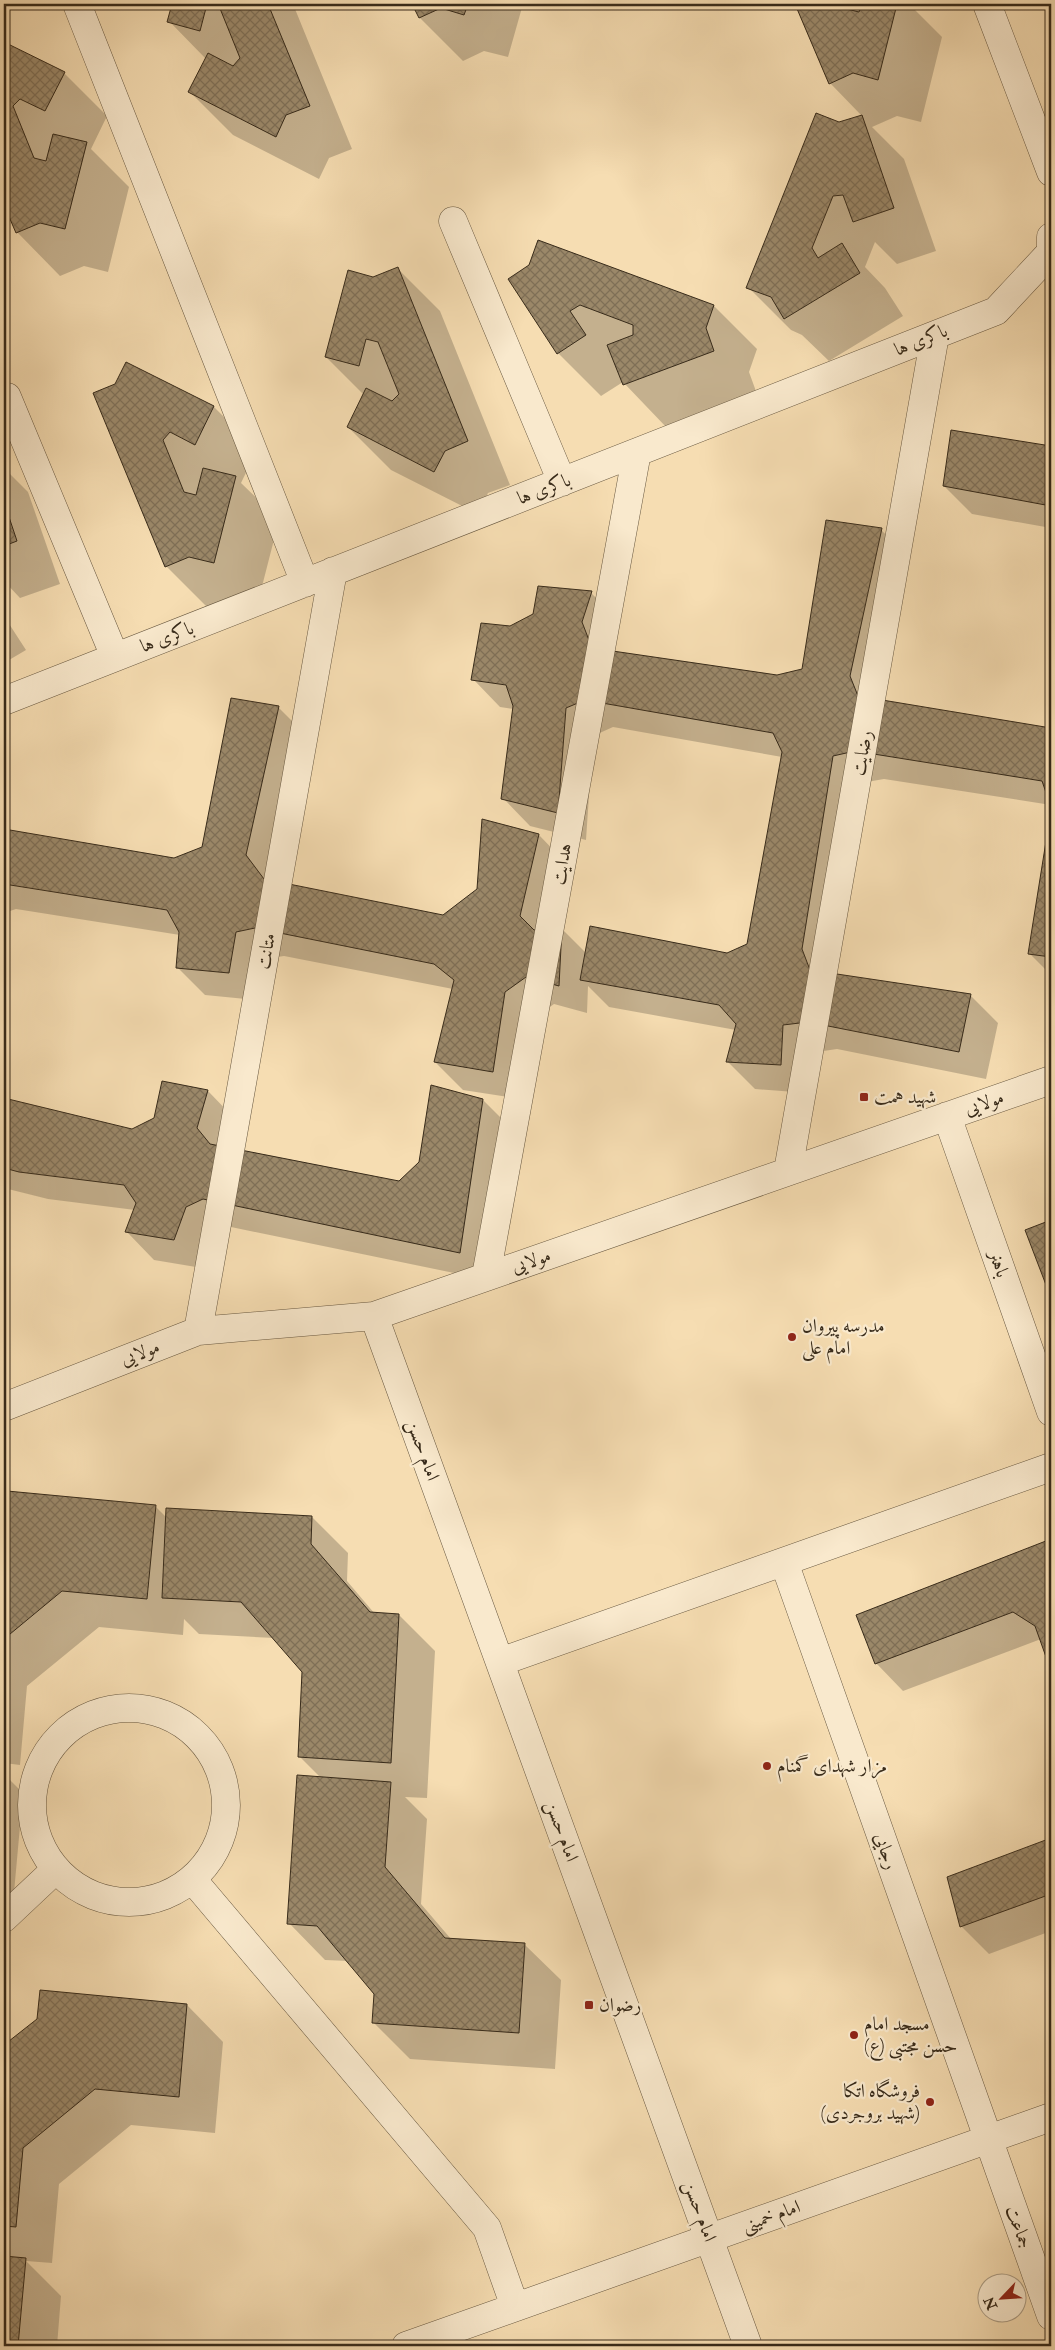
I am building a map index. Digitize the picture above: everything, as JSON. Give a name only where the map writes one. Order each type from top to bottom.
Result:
[{"type":"street","points":[[77,4],[305,582]]},
{"type":"street","points":[[987,4],[1051,172]]},
{"type":"street","points":[[454,221],[562,482]]},
{"type":"street","name":"باکری ها","points":[[4,701],[996,311],[1051,252],[1051,237]]},
{"type":"street","name":"رضایت","points":[[788,1171],[935,335]]},
{"type":"street","points":[[7,397],[116,657]]},
{"type":"street","name":"هدایت","points":[[486,1276],[637,452]]},
{"type":"street","name":"متانت","points":[[198,1331],[333,571]]},
{"type":"street","name":"مولايی","points":[[4,1407],[198,1331],[374,1316],[1051,1080]]},
{"type":"street","name":"باهنر","points":[[947,1116],[1051,1412]]},
{"type":"street","name":"امام حسن","points":[[374,1316],[748,2346]]},
{"type":"street","points":[[500,1662],[1051,1467]]},
{"type":"street","name":"رجایی","points":[[784,1562],[988,2139]]},
{"type":"street","points":[[132,1707],[163,1713],[191,1729],[211,1753],[224,1782],[226,1814],[218,1845],[201,1872],[176,1891],[145,1902],[112,1902],[81,1890],[55,1870],[38,1841],[31,1809],[35,1777],[50,1747],[72,1725],[100,1711],[132,1707]]},
{"type":"street","points":[[4,1918],[55,1870]]},
{"type":"street","points":[[192,1879],[486,2228],[515,2307]]},
{"type":"street","name":"امام خمینی","points":[[406,2346],[1051,2117]]},
{"type":"street","name":"جماعت","points":[[988,2139],[1051,2316]]},
{"type":"building","points":[[172,4],[207,4],[200,31],[167,22]]},
{"type":"building","points":[[209,4],[268,4],[310,106],[286,115],[276,137],[188,92],[208,53],[233,66],[240,58],[219,6]]},
{"type":"building","points":[[412,4],[468,4],[464,15],[441,8],[419,18]]},
{"type":"building","points":[[795,4],[845,4],[847,9],[859,12],[861,4],[897,4],[878,80],[853,73],[829,84]]},
{"type":"building","points":[[4,42],[65,72],[45,111],[20,99],[13,106],[34,158],[46,161],[53,134],[87,142],[65,229],[40,223],[16,233],[4,205]]},
{"type":"building","points":[[816,113],[839,122],[862,115],[894,208],[853,222],[843,195],[833,196],[812,248],[818,258],[842,243],[860,273],[784,319],[771,297],[746,288]]},
{"type":"building","points":[[538,240],[714,305],[706,328],[714,351],[623,385],[607,345],[633,335],[633,325],[580,305],[570,311],[586,335],[557,354],[508,279],[529,265]]},
{"type":"building","points":[[398,267],[468,441],[445,451],[434,472],[347,427],[366,388],[392,401],[399,394],[378,342],[366,339],[359,366],[325,357],[348,270],[373,277]]},
{"type":"building","points":[[126,362],[214,406],[195,445],[170,432],[163,440],[184,492],[196,495],[203,468],[236,476],[214,563],[189,557],[165,567],[93,393],[115,384]]},
{"type":"building","points":[[951,430],[1051,446],[1051,506],[943,486]]},
{"type":"building","points":[[4,502],[17,541],[4,546]]},
{"type":"building","points":[[826,520],[882,528],[850,676],[858,696],[1051,728],[1051,807],[1042,781],[855,751],[833,756],[802,949],[810,970],[971,994],[959,1052],[808,1022],[783,1025],[781,1065],[726,1062],[736,1024],[719,1005],[580,980],[590,926],[727,953],[747,944],[782,752],[773,733],[585,700],[566,708],[558,813],[501,799],[513,706],[506,685],[471,680],[481,623],[510,626],[533,614],[538,586],[592,591],[582,622],[592,648],[777,675],[802,669]]},
{"type":"building","points":[[231,698],[279,706],[246,855],[264,879],[443,915],[477,889],[482,819],[539,834],[520,916],[534,930],[562,927],[559,986],[526,977],[505,992],[493,1072],[434,1062],[454,980],[434,964],[255,928],[236,932],[229,973],[176,968],[179,932],[167,910],[4,884],[4,829],[174,858],[202,847]]},
{"type":"building","points":[[1051,810],[1051,957],[1028,954]]},
{"type":"building","points":[[162,1081],[208,1090],[197,1128],[210,1144],[399,1181],[419,1162],[431,1085],[483,1099],[460,1253],[203,1199],[186,1207],[174,1240],[125,1232],[136,1203],[124,1185],[19,1172],[4,1168],[4,1098],[132,1129],[154,1118]]},
{"type":"building","points":[[1051,1220],[1051,1298],[1025,1230]]},
{"type":"building","points":[[7,1491],[156,1505],[147,1599],[62,1591],[4,1639],[4,1522]]},
{"type":"building","points":[[166,1508],[312,1516],[311,1544],[370,1612],[399,1614],[391,1763],[298,1757],[302,1672],[241,1602],[162,1598]]},
{"type":"building","points":[[1051,1539],[1051,1671],[1035,1626],[1013,1612],[875,1664],[856,1615]]},
{"type":"building","points":[[297,1775],[391,1782],[385,1867],[445,1938],[525,1943],[519,2033],[372,2023],[374,1994],[317,1926],[287,1924]]},
{"type":"building","points":[[1051,1838],[1051,1894],[960,1927],[947,1877]]},
{"type":"building","points":[[40,1990],[187,2004],[179,2097],[95,2089],[23,2148],[16,2227],[4,2226],[4,2045],[37,2019]]},
{"type":"building","points":[[4,2256],[26,2258],[18,2346],[4,2346]]},
{"type":"place","name":"شهید همت","points":[[864,1097]]},
{"type":"place","name":"مدرسه پیروان امام علی","points":[[792,1337]]},
{"type":"place","name":"مزار شهدای گمنام","points":[[767,1766]]},
{"type":"place","name":"رضوان","points":[[589,2005]]},
{"type":"place","name":"مسجد امام حسن مجتبی (ع)","points":[[854,2035]]},
{"type":"place","name":"فروشگاه اتکا (شهید بروجردی)","points":[[930,2102]]}]
